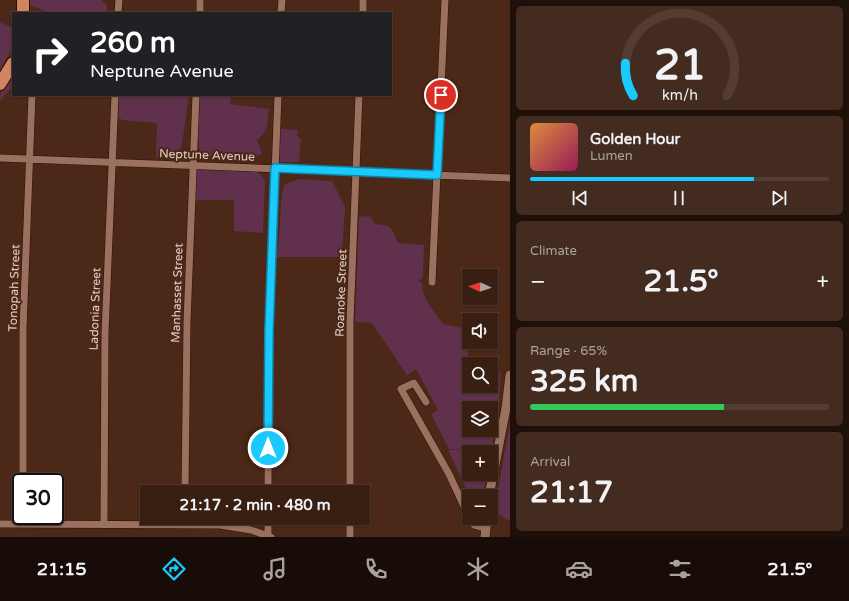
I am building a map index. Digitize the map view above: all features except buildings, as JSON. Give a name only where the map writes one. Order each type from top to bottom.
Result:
[{"type":"highway","points":[[23,0],[23,12]]},
{"type":"highway","points":[[0,84],[12,65]]},
{"type":"street","points":[[118,12],[119,0]]},
{"type":"street","points":[[200,0],[200,12]]},
{"type":"street","points":[[281,12],[282,0]]},
{"type":"street","points":[[363,0],[363,12]]},
{"type":"street","points":[[432,282],[445,0]]},
{"type":"street","name":"Tonopah Street","points":[[22,473],[23,329],[32,96]]},
{"type":"street","name":"Ladonia Street","points":[[104,524],[105,333],[115,96]]},
{"type":"street","name":"Manhasset Street","points":[[185,485],[187,322],[196,96]]},
{"type":"street","points":[[268,485],[269,331],[278,96]]},
{"type":"street","name":"Roanoke Street","points":[[350,485],[350,322],[359,96]]},
{"type":"street","name":"Neptune Avenue","points":[[0,158],[510,178]]},
{"type":"street","points":[[491,489],[506,408],[510,375]]},
{"type":"street","points":[[426,402],[414,383],[401,390],[449,474],[462,503]]},
{"type":"street","points":[[64,524],[140,523]]},
{"type":"street","points":[[0,524],[12,524]]},
{"type":"street","points":[[224,525],[234,526],[270,536],[269,525]]},
{"type":"street","points":[[350,525],[350,537]]},
{"type":"street","points":[[474,525],[485,533]]},
{"type":"shaded area","points":[[27,0],[102,0],[107,6],[107,12],[47,12],[27,4]]},
{"type":"shaded area","points":[[0,22],[12,28],[12,49],[0,70]]},
{"type":"shaded area","points":[[12,74],[12,87],[0,101],[1,91]]},
{"type":"shaded area","points":[[119,96],[189,96],[182,144],[178,152],[156,158],[157,123],[122,120],[118,117]]},
{"type":"shaded area","points":[[200,96],[231,96],[230,104],[269,109],[266,130],[257,140],[262,154],[248,160],[200,157],[198,135]]},
{"type":"shaded area","points":[[280,129],[298,130],[297,136],[301,139],[299,162],[280,162],[278,160]]},
{"type":"shaded area","points":[[215,169],[257,172],[265,179],[263,233],[234,231],[234,200],[194,200],[196,175],[198,170]]},
{"type":"shaded area","points":[[299,179],[332,181],[345,207],[342,255],[340,257],[276,257],[284,185]]},
{"type":"shaded area","points":[[367,216],[371,217],[375,224],[389,226],[398,243],[424,245],[423,278],[418,281],[422,283],[426,300],[443,324],[462,328],[462,349],[468,349],[468,357],[462,357],[462,393],[498,393],[498,373],[501,373],[498,406],[498,401],[462,401],[462,437],[493,437],[492,445],[462,445],[462,449],[449,449],[431,414],[438,410],[416,369],[407,375],[372,323],[355,322],[359,217]]},
{"type":"shaded area","points":[[510,422],[510,521],[498,514],[498,490]]},
{"type":"shaded area","points":[[448,450],[462,450],[462,479]]},
{"type":"shaded area","points":[[463,481],[486,481],[484,489],[467,489]]},
{"type":"route","points":[[268,448],[269,331],[275,168],[437,175],[441,95]]}]
